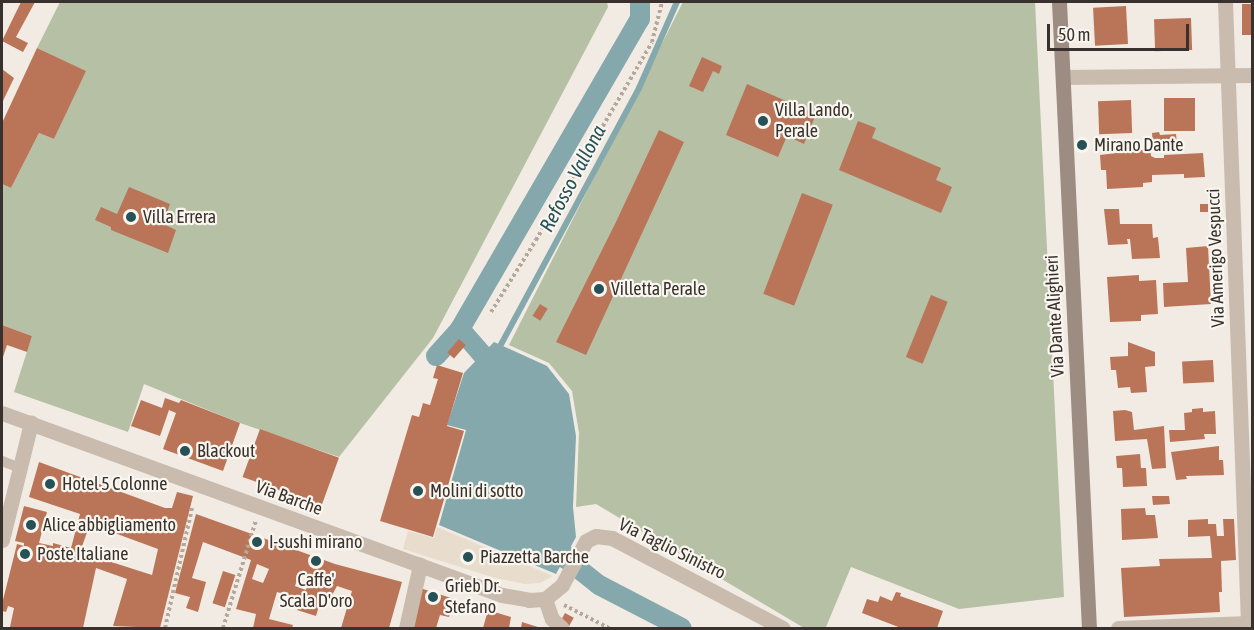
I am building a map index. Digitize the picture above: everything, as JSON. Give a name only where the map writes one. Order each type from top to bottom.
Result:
[{"type":"main road","name":"Via Dante Alighieri","points":[[1059,2],[1089,628]]},
{"type":"street","name":"Via Amerigo Vespucci","points":[[1118,628],[1248,623],[1245,341],[1225,2]]},
{"type":"street","points":[[1063,77],[1252,75]]},
{"type":"street","name":"Via Barche","points":[[2,413],[190,479],[260,509],[502,595],[529,600],[546,599]]},
{"type":"street","points":[[2,540],[31,423]]},
{"type":"street","name":"Via Taglio Sinistro","points":[[546,599],[562,585],[586,541],[596,536],[612,538],[783,628]]},
{"type":"street","points":[[406,628],[420,565]]},
{"type":"street","points":[[546,599],[552,619],[562,628]]},
{"type":"lane","points":[[2,461],[20,468]]},
{"type":"path","points":[[491,312],[652,42],[662,2]]},
{"type":"path","points":[[165,628],[192,508]]},
{"type":"path","points":[[223,628],[260,509]]},
{"type":"path","points":[[563,604],[609,628]]},
{"type":"green space","points":[[60,2],[607,2],[608,7],[433,338],[339,457],[240,423],[144,384],[128,432],[14,392],[32,336],[2,325],[2,184],[11,188],[39,133],[54,139],[85,71],[37,48]]},
{"type":"green space","points":[[683,2],[1035,2],[1064,597],[959,609],[851,567],[826,627],[804,628],[596,504],[576,507],[579,433],[572,391],[549,363],[509,345]]},
{"type":"shaded area","name":"Piazzetta Barche","points":[[437,527],[553,576],[540,583],[525,584],[495,578],[403,549],[408,531],[434,538]]},
{"type":"water","points":[[494,342],[547,366],[569,394],[576,436],[573,507],[576,537],[556,574],[439,525],[466,430],[447,425],[464,373]]},
{"type":"building","points":[[21,2],[35,2],[16,37],[28,43],[23,52],[2,41]]},
{"type":"building","points":[[1242,4],[1252,4],[1252,35],[1242,35]]},
{"type":"building","points":[[1126,6],[1128,44],[1095,46],[1093,8]]},
{"type":"building","points":[[1191,18],[1192,50],[1155,51],[1154,19]]},
{"type":"building","points":[[37,48],[86,71],[54,139],[39,133],[11,188],[2,184],[2,123]]},
{"type":"building","points":[[702,57],[722,66],[719,74],[713,71],[703,92],[689,86]]},
{"type":"building","points":[[2,69],[14,78],[2,103]]},
{"type":"building","name":"Villa Lando, Perale","points":[[747,84],[816,114],[804,144],[787,136],[778,157],[726,135]]},
{"type":"building","points":[[1164,98],[1195,98],[1195,131],[1164,131]]},
{"type":"building","points":[[1131,100],[1132,133],[1099,134],[1098,101]]},
{"type":"building","points":[[858,121],[876,128],[872,138],[941,168],[936,180],[952,187],[941,213],[839,170]]},
{"type":"building","points":[[659,130],[684,142],[586,355],[556,342]]},
{"type":"building","points":[[1159,132],[1160,135],[1176,134],[1177,144],[1153,146],[1152,133]]},
{"type":"building","points":[[1150,149],[1151,156],[1155,158],[1164,158],[1164,155],[1203,153],[1205,177],[1184,178],[1184,174],[1152,175],[1152,182],[1143,183],[1143,187],[1107,189],[1106,170],[1101,170],[1100,155]]},
{"type":"building","name":"Villa Errera","points":[[129,187],[170,204],[163,224],[176,230],[168,253],[111,230],[111,227],[95,220],[101,207],[117,214]]},
{"type":"building","points":[[802,193],[833,205],[794,306],[763,294]]},
{"type":"building","points":[[1200,204],[1208,204],[1208,212],[1200,212]]},
{"type":"building","points":[[1104,209],[1119,209],[1120,224],[1152,224],[1153,238],[1158,237],[1160,258],[1132,259],[1130,239],[1127,239],[1128,244],[1108,245]]},
{"type":"building","points":[[1208,246],[1211,304],[1164,307],[1163,283],[1188,282],[1186,248]]},
{"type":"building","points":[[1139,275],[1139,281],[1156,280],[1158,314],[1141,315],[1141,321],[1110,322],[1107,277]]},
{"type":"building","points":[[931,295],[948,302],[923,364],[906,357]]},
{"type":"building","points":[[540,304],[548,309],[540,321],[533,316]]},
{"type":"building","points":[[2,325],[32,336],[27,352],[7,345],[2,360]]},
{"type":"building","points":[[459,339],[466,345],[454,358],[447,353]]},
{"type":"building","points":[[1128,342],[1155,352],[1155,366],[1145,367],[1147,392],[1131,393],[1130,387],[1118,388],[1116,370],[1111,370],[1110,357],[1128,356]]},
{"type":"building","points":[[1213,360],[1214,382],[1183,384],[1182,362]]},
{"type":"building","name":"Molini di sotto","points":[[437,365],[463,373],[447,426],[464,431],[433,537],[380,521],[412,415],[419,417],[423,403],[430,405],[438,379],[433,378]]},
{"type":"building","points":[[165,398],[179,403],[181,400],[240,423],[223,471],[163,449],[176,413],[169,410],[160,436],[131,426],[141,400],[162,408]]},
{"type":"building","points":[[1203,408],[1203,412],[1215,411],[1216,434],[1204,434],[1205,439],[1170,442],[1169,430],[1185,430],[1184,413],[1192,412],[1192,409]]},
{"type":"building","points":[[1113,411],[1132,412],[1134,430],[1164,426],[1166,468],[1152,469],[1147,439],[1115,441]]},
{"type":"building","points":[[260,429],[339,458],[321,506],[243,477]]},
{"type":"building","points":[[1219,446],[1219,460],[1223,460],[1224,475],[1186,476],[1187,479],[1176,480],[1171,452]]},
{"type":"building","points":[[1140,454],[1141,468],[1146,468],[1147,486],[1123,487],[1122,468],[1117,468],[1116,456]]},
{"type":"building","points":[[39,462],[165,508],[172,508],[177,492],[193,496],[160,628],[113,626],[127,579],[96,568],[83,628],[10,627],[14,608],[8,606],[6,612],[2,611],[2,604],[17,544],[24,546],[24,543],[15,541],[24,506],[47,512],[39,543],[53,546],[53,543],[71,548],[80,514],[29,497]],"holes":[[[90,524],[158,549],[152,575],[80,552]]]},
{"type":"building","points":[[1152,496],[1169,496],[1170,504],[1153,505]]},
{"type":"building","points":[[1145,508],[1146,515],[1155,515],[1158,538],[1122,540],[1121,509]]},
{"type":"building","points":[[196,514],[335,564],[402,582],[389,628],[341,628],[352,591],[337,586],[325,608],[319,606],[316,616],[297,610],[301,599],[277,592],[269,619],[293,625],[292,628],[253,628],[256,614],[236,609],[251,560],[203,542],[192,578],[206,582],[198,612],[186,608],[190,597],[175,593]],"holes":[[[257,564],[269,569],[263,583],[252,579]],[[299,574],[310,577],[306,590],[295,586]]]},
{"type":"building","points":[[1208,519],[1208,524],[1216,524],[1217,536],[1224,536],[1223,519],[1234,519],[1236,560],[1221,561],[1220,612],[1124,617],[1121,568],[1160,566],[1159,559],[1212,558],[1210,536],[1188,537],[1188,520]]},
{"type":"building","points":[[223,571],[235,575],[225,607],[212,603]]},
{"type":"building","points":[[420,588],[454,599],[449,617],[440,615],[436,628],[410,628]]},
{"type":"building","points":[[896,592],[901,593],[900,596],[943,611],[937,628],[901,628],[862,613],[867,599],[878,602],[880,596],[892,601]]},
{"type":"building","points":[[488,610],[511,617],[509,628],[483,628]]},
{"type":"building","points":[[565,613],[574,618],[569,627],[560,622]]},
{"type":"building","points":[[522,622],[541,628],[521,628]]},
{"type":"waterway","points":[[436,356],[460,329],[640,19],[640,2]]},
{"type":"waterway","name":"Refosso Vallona","points":[[498,350],[639,88],[677,2]]},
{"type":"waterway","points":[[460,329],[483,355],[494,379]]},
{"type":"waterway","points":[[556,535],[565,558],[599,585],[682,628]]},
{"type":"place","name":"Villa Lando, Perale","points":[[763,121]]},
{"type":"place","name":"Mirano Dante","points":[[1082,145]]},
{"type":"place","name":"Villa Errera","points":[[131,217]]},
{"type":"place","name":"Villetta Perale","points":[[599,289]]},
{"type":"place","name":"Blackout","points":[[185,451]]},
{"type":"place","name":"Hotel 5 Colonne","points":[[50,484]]},
{"type":"place","name":"Molini di sotto","points":[[418,491]]},
{"type":"place","name":"Alice abbigliamento","points":[[31,525]]},
{"type":"place","name":"I-sushi mirano","points":[[257,542]]},
{"type":"place","name":"Poste Italiane","points":[[25,554]]},
{"type":"place","name":"Piazzetta Barche","points":[[468,557]]},
{"type":"place","name":"Caffe' Scala D'oro","points":[[316,561]]},
{"type":"place","name":"Grieb Dr. Stefano","points":[[433,597]]}]
